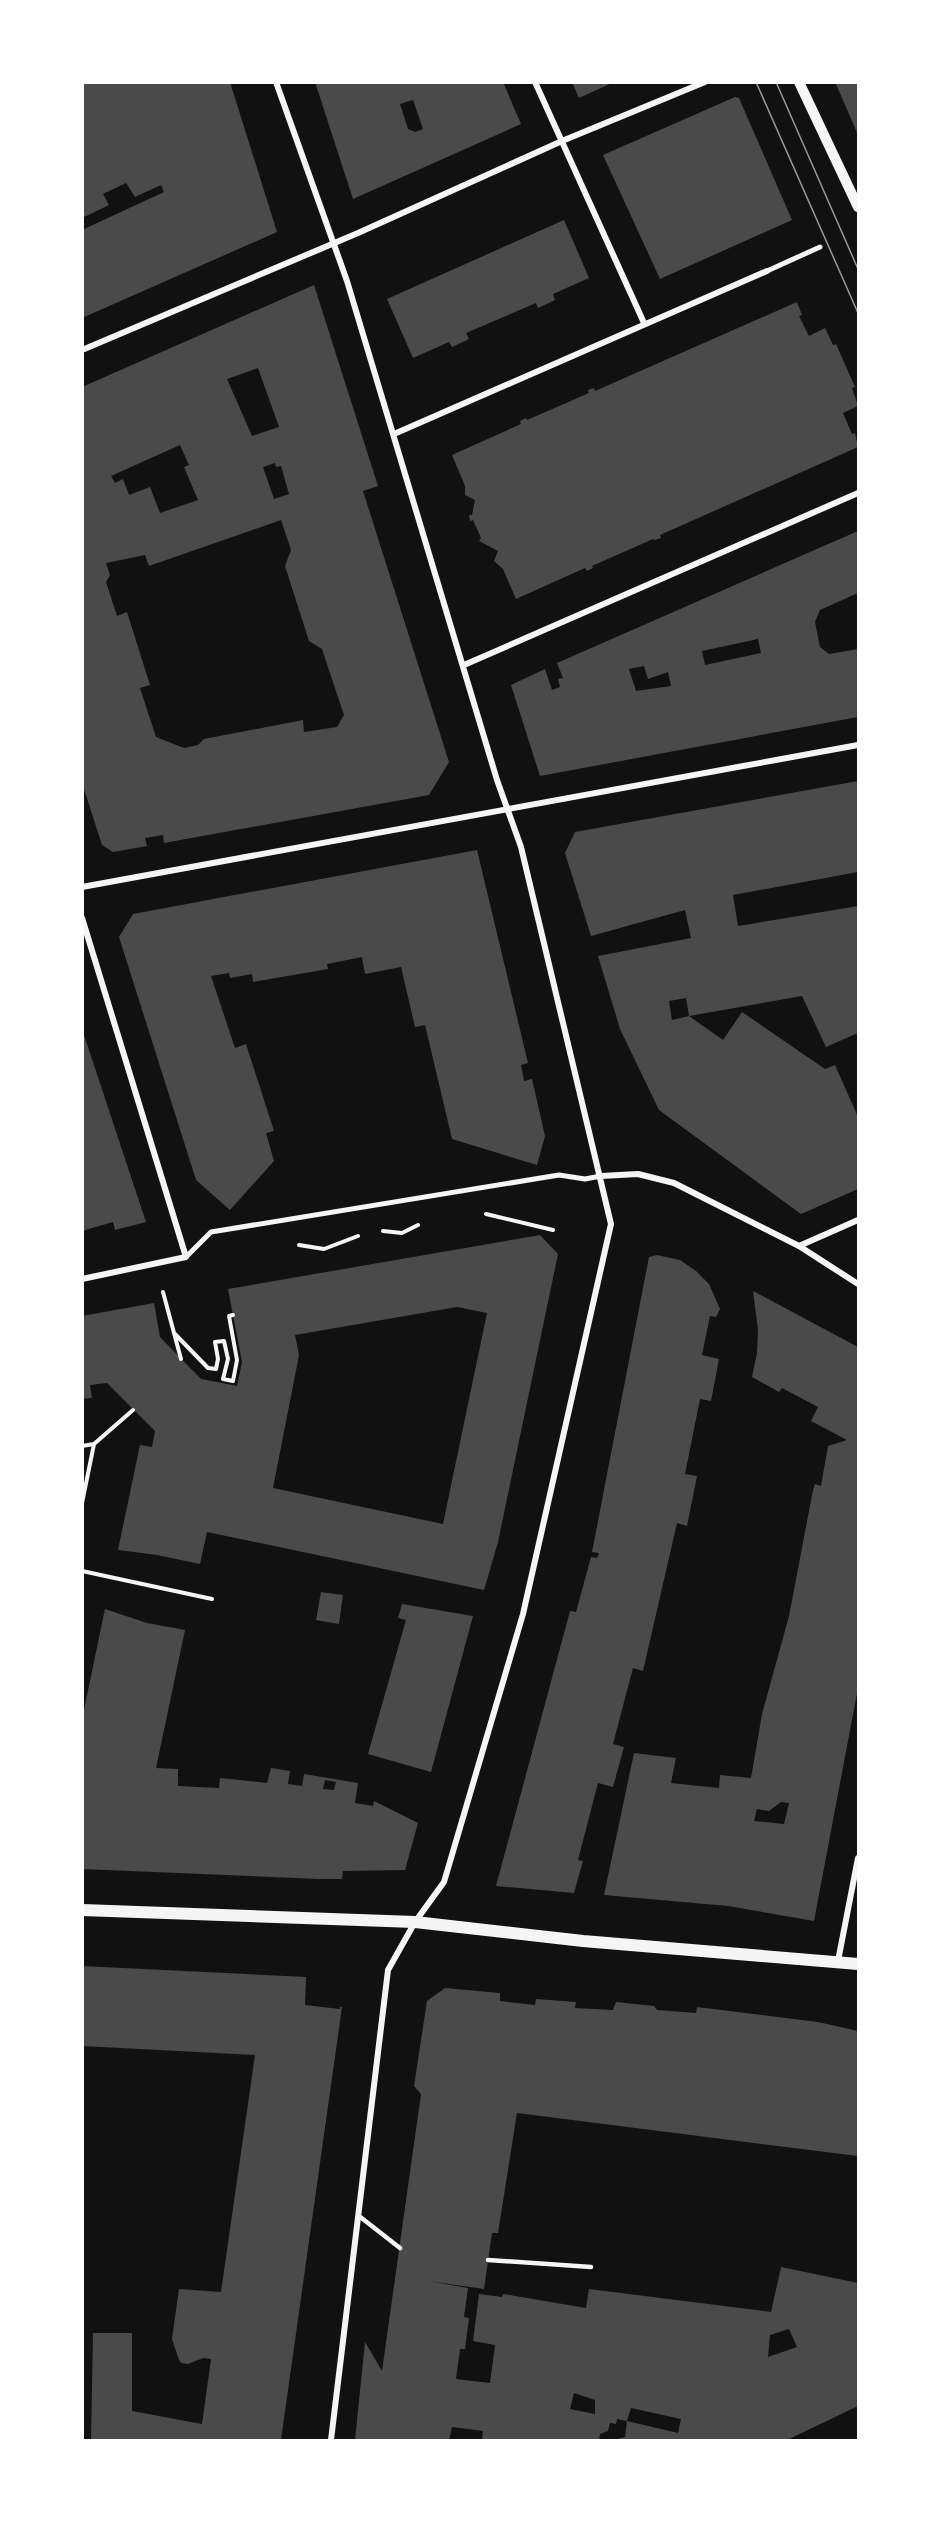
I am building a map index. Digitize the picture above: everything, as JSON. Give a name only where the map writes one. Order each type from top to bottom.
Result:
[{"type":"main road","points":[[82,1910],[415,1922],[583,1941],[858,1964]]},
{"type":"street","points":[[276,82],[334,243],[521,847],[611,1224],[523,1614],[444,1882],[415,1922],[388,1970],[331,2440]]},
{"type":"street","points":[[535,82],[644,323]]},
{"type":"street","points":[[82,350],[334,243],[562,141],[705,82]]},
{"type":"street","points":[[799,82],[858,207]]},
{"type":"street","points":[[394,435],[819,247]]},
{"type":"street","points":[[464,665],[858,493]]},
{"type":"street","points":[[82,887],[507,807],[858,745]]},
{"type":"street","points":[[82,918],[186,1257]]},
{"type":"street","points":[[82,1279],[186,1257],[212,1232],[559,1175],[585,1179],[638,1174],[674,1183],[753,1221],[799,1246],[858,1284]]},
{"type":"street","points":[[799,1246],[858,1220]]},
{"type":"street","points":[[838,1961],[858,1858]]},
{"type":"lane","points":[[359,2216],[400,2248]]},
{"type":"lane","points":[[488,2260],[591,2267]]},
{"type":"path","points":[[482,1213],[553,1230]]},
{"type":"path","points":[[378,1231],[402,1233],[422,1223]]},
{"type":"path","points":[[297,1244],[324,1249],[361,1235]]},
{"type":"path","points":[[163,1292],[181,1359]]},
{"type":"path","points":[[175,1334],[208,1368],[216,1369],[218,1359],[215,1342],[224,1341],[228,1359],[223,1379],[233,1381],[237,1360],[229,1316],[233,1315]]},
{"type":"path","points":[[82,1446],[93,1444],[134,1410]]},
{"type":"path","points":[[82,1503],[93,1444]]},
{"type":"path","points":[[82,1571],[212,1599]]},
{"type":"building","points":[[82,82],[230,82],[277,232],[82,318],[82,230],[164,192],[161,185],[135,197],[126,183],[103,194],[109,205],[82,218]]},
{"type":"building","points":[[315,82],[503,82],[521,124],[353,199]],"holes":[[[413,100],[423,129],[415,132],[408,129],[400,104]]]},
{"type":"building","points":[[572,82],[614,82],[579,98]]},
{"type":"building","points":[[835,82],[858,82],[858,135],[842,98]]},
{"type":"building","points":[[735,97],[739,98],[792,220],[660,279],[603,155]]},
{"type":"building","points":[[564,220],[589,278],[553,294],[555,300],[538,308],[536,303],[466,333],[469,339],[452,347],[449,342],[413,358],[387,299]]},
{"type":"building","points":[[314,285],[378,486],[363,491],[449,762],[429,795],[164,843],[163,835],[145,838],[147,846],[113,852],[102,845],[82,783],[82,387]],"holes":[[[258,368],[279,427],[252,436],[227,379]],[[180,445],[189,465],[184,467],[198,500],[160,513],[150,487],[129,495],[123,479],[115,483],[111,476]],[[275,463],[276,467],[281,466],[289,494],[274,499],[263,467]],[[281,520],[291,550],[285,566],[309,641],[322,649],[344,715],[337,727],[304,732],[303,720],[204,739],[198,745],[184,748],[156,737],[140,688],[150,685],[127,612],[117,616],[106,582],[110,575],[106,563],[145,555],[149,566]]]},
{"type":"building","points":[[797,302],[802,315],[799,316],[809,336],[825,328],[833,345],[836,344],[855,387],[852,388],[858,406],[843,413],[852,434],[855,433],[858,447],[660,535],[661,538],[653,539],[592,566],[593,568],[587,571],[585,568],[516,599],[503,569],[494,561],[498,551],[479,541],[481,538],[473,520],[470,521],[469,515],[472,515],[475,500],[465,495],[465,486],[452,455],[521,424],[520,421],[526,418],[527,420],[589,393],[588,390],[594,388],[595,391]]},
{"type":"building","points":[[858,531],[858,593],[820,610],[815,622],[820,647],[829,654],[858,649],[858,717],[540,776],[511,685],[545,669],[552,690],[560,687],[558,679],[563,678],[557,663]],"holes":[[[758,639],[761,653],[705,665],[702,651]],[[644,666],[648,679],[668,672],[671,686],[636,691],[629,669]]]},
{"type":"building","points":[[858,781],[858,872],[733,895],[738,926],[858,906],[858,1033],[826,1047],[802,996],[689,1016],[723,1040],[742,1012],[825,1069],[835,1065],[858,1117],[858,1189],[801,1214],[659,1110],[620,1029],[598,956],[691,938],[685,910],[591,936],[565,853],[575,832]],"holes":[[[686,998],[689,1016],[672,1020],[669,1001]]]},
{"type":"building","points":[[477,850],[528,1063],[521,1065],[524,1081],[532,1079],[545,1136],[537,1165],[452,1139],[425,1025],[415,1027],[401,967],[365,974],[362,957],[327,964],[328,969],[253,982],[252,974],[230,978],[229,973],[211,976],[235,1048],[246,1044],[274,1131],[266,1133],[274,1161],[230,1210],[196,1180],[119,937],[133,914]]},
{"type":"building","points":[[82,1032],[146,1222],[115,1230],[113,1222],[82,1231]]},
{"type":"building","points":[[540,1235],[558,1254],[498,1542],[484,1590],[207,1532],[200,1564],[118,1550],[140,1445],[152,1447],[155,1431],[107,1383],[90,1385],[92,1398],[82,1399],[82,1316],[154,1303],[160,1337],[201,1379],[237,1386],[242,1362],[228,1289]],"holes":[[[457,1307],[487,1313],[443,1524],[273,1488],[299,1355],[295,1335]]]},
{"type":"building","points":[[657,1255],[680,1260],[696,1271],[709,1284],[720,1309],[716,1317],[710,1316],[702,1355],[719,1359],[711,1401],[700,1399],[685,1474],[697,1476],[687,1526],[677,1523],[643,1671],[633,1668],[613,1744],[624,1747],[613,1787],[598,1783],[578,1860],[583,1861],[574,1893],[496,1886],[570,1611],[576,1612],[591,1557],[597,1558],[599,1553],[592,1552],[649,1257]]},
{"type":"building","points":[[753,1291],[858,1347],[858,1688],[814,1921],[728,1906],[604,1895],[634,1753],[676,1758],[671,1783],[719,1788],[720,1775],[751,1778],[762,1714],[789,1616],[813,1490],[815,1484],[821,1486],[828,1446],[847,1440],[811,1421],[818,1407],[782,1388],[779,1392],[752,1377],[757,1353],[758,1330]],"holes":[[[781,1802],[789,1803],[784,1824],[754,1821],[757,1809],[769,1811]]]},
{"type":"building","points":[[321,1592],[343,1595],[339,1624],[316,1620]]},
{"type":"building","points":[[402,1604],[473,1616],[431,1772],[368,1754],[406,1620],[398,1618]]},
{"type":"building","points":[[105,1609],[147,1623],[185,1630],[156,1768],[178,1769],[178,1786],[219,1788],[220,1778],[267,1783],[271,1768],[290,1771],[288,1784],[302,1786],[304,1774],[358,1783],[355,1803],[373,1806],[374,1801],[418,1823],[405,1870],[343,1871],[342,1879],[319,1879],[82,1869],[82,1719]],"holes":[[[325,1780],[336,1782],[334,1790],[323,1789]]]},
{"type":"building","points":[[82,1966],[306,1977],[305,2005],[340,2009],[342,2007],[281,2440],[91,2440],[93,2333],[132,2333],[132,2411],[202,2424],[211,2359],[203,2358],[188,2364],[181,2363],[179,2360],[172,2339],[179,2289],[221,2292],[255,2055],[82,2046]]},
{"type":"building","points":[[445,1988],[500,1993],[500,2001],[535,2005],[536,1999],[576,2002],[575,2008],[613,2010],[616,2002],[654,2006],[657,2010],[696,2013],[697,2007],[818,2022],[858,2031],[858,2156],[517,2113],[498,2233],[492,2233],[484,2289],[428,2281],[468,2288],[464,2317],[469,2318],[465,2349],[460,2349],[456,2379],[490,2383],[495,2345],[473,2341],[479,2294],[502,2297],[503,2294],[586,2308],[589,2289],[771,2312],[781,2267],[858,2283],[858,2406],[787,2440],[613,2440],[625,2437],[627,2421],[617,2419],[616,2424],[610,2423],[608,2431],[600,2434],[599,2440],[482,2440],[483,2431],[452,2427],[449,2440],[355,2440],[365,2342],[382,2371],[421,2094],[414,2086],[427,2001]],"holes":[[[789,2329],[797,2347],[768,2357],[770,2335]],[[574,2393],[595,2400],[595,2414],[570,2409]],[[631,2408],[681,2419],[678,2433],[627,2421]]]},
{"type":"tram line","points":[[756,82],[858,313]]},
{"type":"tram line","points":[[776,82],[858,269]]}]
